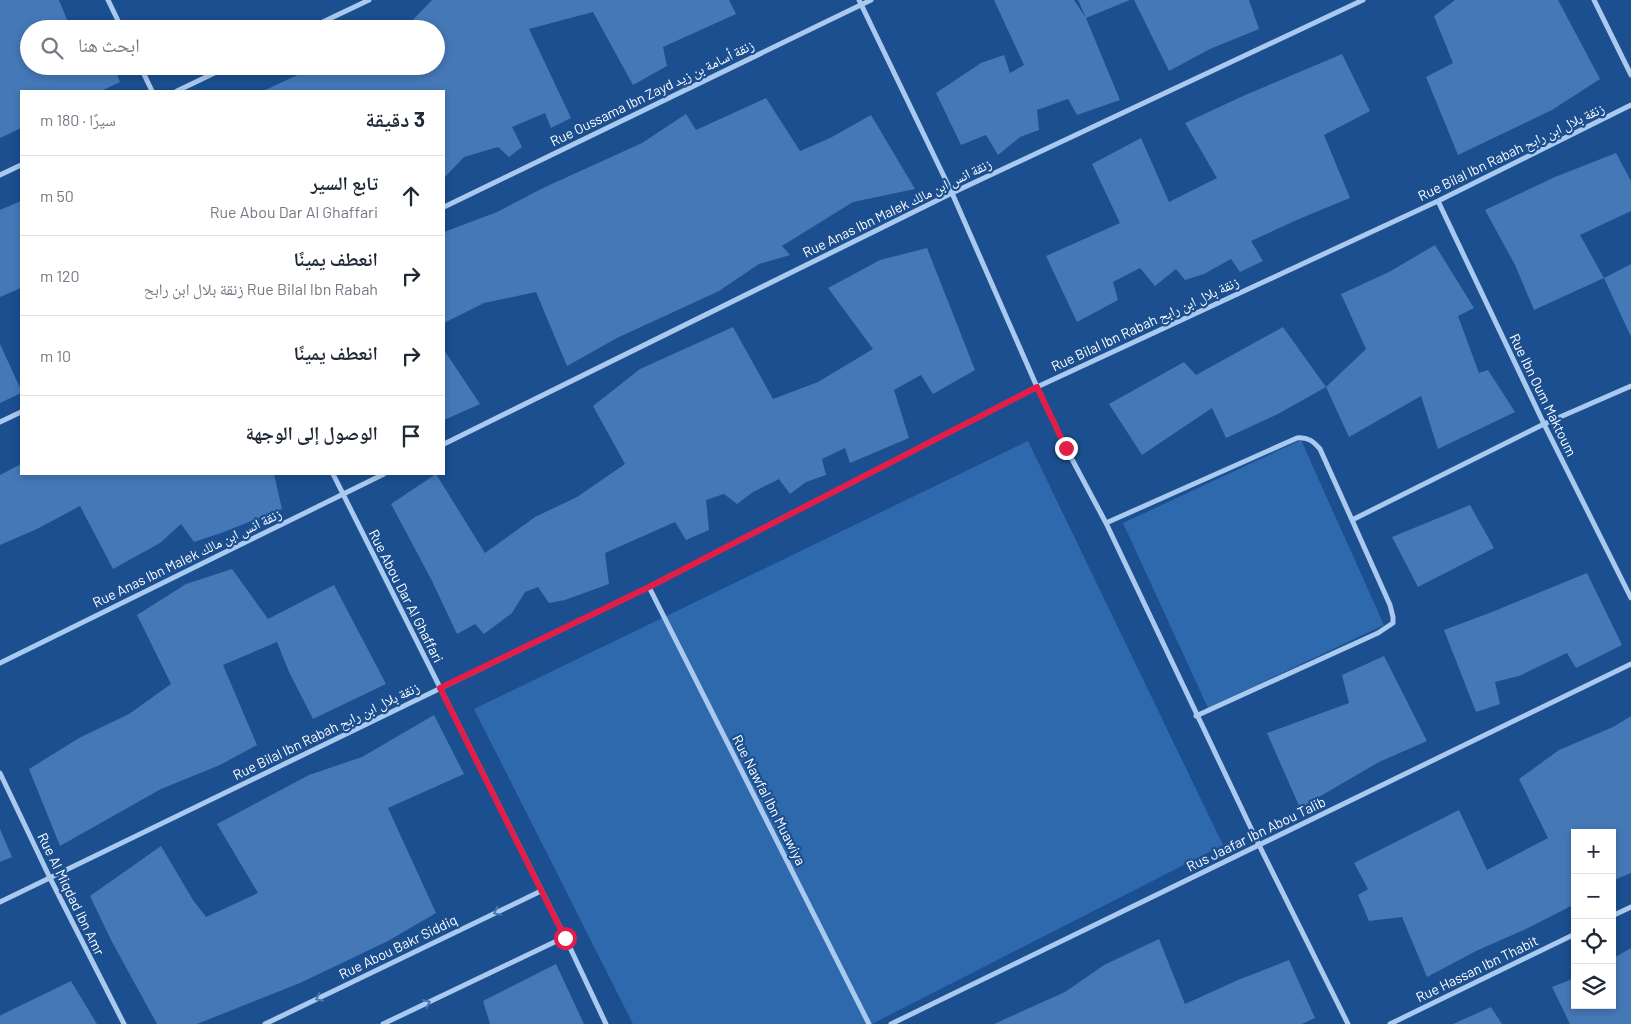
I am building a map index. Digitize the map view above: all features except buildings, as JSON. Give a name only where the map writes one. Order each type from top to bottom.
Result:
[{"type":"street","points":[[108,0],[118,20]]},
{"type":"street","points":[[325,20],[357,3],[369,0]]},
{"type":"street","name":"Rue Oussama Ibn Zayd زنقة أسامة بن زيد","points":[[445,207],[860,2],[871,0]]},
{"type":"street","name":"Rue Anas Ibn Malek زنقة انس ابن مالك","points":[[445,444],[952,193],[1363,0]]},
{"type":"street","points":[[1594,0],[1631,75]]},
{"type":"street","points":[[860,2],[952,193],[1037,387],[1066,448],[1106,523],[1196,716],[1348,1024]]},
{"type":"street","points":[[144,75],[152,90]]},
{"type":"street","points":[[179,90],[210,75]]},
{"type":"street","name":"Rue Bilal Ibn Rabah زنقة بلال ابن رابح","points":[[0,902],[649,587],[1037,387],[1438,201],[1631,105]]},
{"type":"street","points":[[0,175],[20,165]]},
{"type":"street","name":"Rue Ibn Oum Maktoum","points":[[1438,201],[1544,424],[1631,598]]},
{"type":"street","points":[[1352,520],[1544,424],[1631,386]]},
{"type":"street","points":[[0,422],[20,412]]},
{"type":"street","points":[[1106,523],[1297,438],[1308,439],[1320,449],[1390,605],[1393,623],[1378,632],[1196,716]]},
{"type":"street","name":"Rue Abou Dar Al Ghaffari","points":[[333,475],[565,938],[606,1024]]},
{"type":"street","name":"Rue Anas Ibn Malek زنقة انس ابن مالك","points":[[0,663],[382,475]]},
{"type":"street","name":"Rue Nawfal Ibn Muawiya","points":[[649,587],[869,1024]]},
{"type":"street","name":"Rus Jaafar Ibn Abou Talib","points":[[891,1024],[1631,664]]},
{"type":"street","name":"Rue Al Miqdad Ibn Amr","points":[[0,773],[50,878],[124,1024]]},
{"type":"street","name":"Rue Abou Bakr Siddiq","points":[[266,1024],[540,891]]},
{"type":"street","points":[[1616,914],[1631,907]]},
{"type":"street","name":"Rue Hassan Ibn Thabit","points":[[1390,1024],[1571,936]]},
{"type":"street","points":[[383,1024],[565,938]]},
{"type":"shaded area","points":[[1301,440],[1384,625],[1208,708],[1123,523]]},
{"type":"shaded area","points":[[1028,441],[1223,845],[872,1024],[633,1024],[474,709]]},
{"type":"route","points":[[565,938],[440,688],[649,587],[1037,387],[1066,448]]}]
